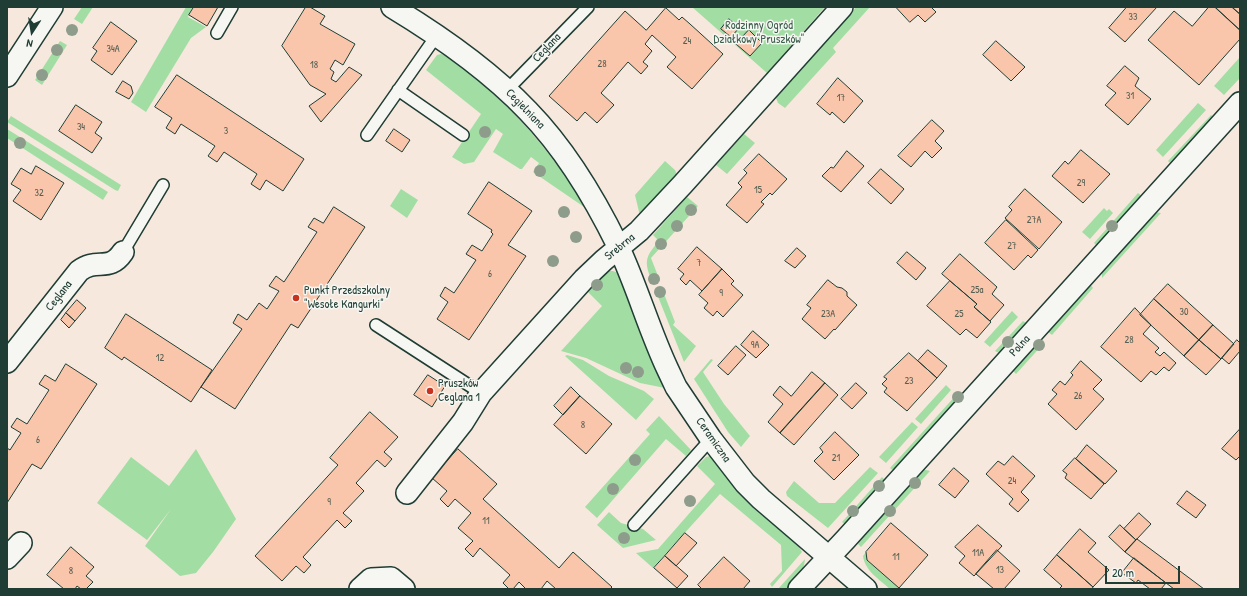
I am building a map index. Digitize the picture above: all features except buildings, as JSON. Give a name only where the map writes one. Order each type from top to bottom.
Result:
[{"type":"street","points":[[7,76],[52,7]]},
{"type":"street","name":"Cegielniana","points":[[392,7],[437,35],[507,90],[538,122],[560,149],[592,197],[619,248]]},
{"type":"street","name":"Srebrna","points":[[407,493],[463,422],[480,392],[584,279],[639,231],[688,179],[842,7]]},
{"type":"street","name":"Polna","points":[[799,589],[1240,103]]},
{"type":"street","name":"Ceramiczna","points":[[619,248],[668,370],[676,386],[711,439],[731,466],[761,499],[866,589]]},
{"type":"street","name":"Ceglana","points":[[7,362],[79,271],[86,265],[112,263],[117,261],[124,252]]},
{"type":"street","points":[[360,589],[371,579],[391,578],[404,589]]},
{"type":"lane","points":[[217,33],[232,7]]},
{"type":"lane","name":"Ceglana","points":[[507,90],[588,7]]},
{"type":"lane","points":[[367,135],[437,35]]},
{"type":"lane","points":[[398,90],[463,135]]},
{"type":"lane","points":[[124,252],[163,185]]},
{"type":"lane","points":[[376,325],[480,392]]},
{"type":"lane","points":[[634,525],[711,439]]},
{"type":"green space","points":[[82,7],[93,7],[82,24],[74,19]]},
{"type":"green space","points":[[186,7],[193,7],[188,17],[206,27],[191,38],[146,112],[131,102]]},
{"type":"green space","name":"Rodzinny Ogród Działkowy\"Pruszków\"","points":[[692,7],[825,7],[767,73]]},
{"type":"green space","points":[[856,7],[870,7],[833,48],[836,52],[785,108],[778,103],[776,98]]},
{"type":"green space","points":[[60,41],[67,45],[42,85],[35,80]]},
{"type":"green space","points":[[441,54],[461,64],[525,125],[551,156],[587,209],[533,172],[539,163],[531,157],[522,169],[520,169],[493,152],[503,134],[496,129],[474,162],[464,164],[452,157],[481,114],[426,70],[437,55]]},
{"type":"green space","points":[[1240,57],[1240,78],[1224,95],[1214,86]]},
{"type":"green space","points":[[1198,103],[1206,110],[1163,157],[1156,150]]},
{"type":"green space","points":[[1211,115],[1215,118],[1172,165],[1168,161]]},
{"type":"green space","points":[[11,116],[121,185],[118,191],[7,122]]},
{"type":"green space","points":[[7,129],[108,192],[103,200],[7,138]]},
{"type":"green space","points":[[744,134],[755,143],[727,174],[716,165]]},
{"type":"green space","points":[[665,161],[675,170],[677,175],[640,216],[635,195]]},
{"type":"green space","points":[[401,189],[418,200],[407,218],[390,206]]},
{"type":"green space","points":[[1138,193],[1143,197],[1098,247],[1094,243]]},
{"type":"green space","points":[[687,197],[698,206],[651,258],[660,281],[653,284],[648,270],[647,261],[650,252],[659,241],[653,235]]},
{"type":"green space","points":[[1104,208],[1107,211],[1109,209],[1113,213],[1090,239],[1082,232]]},
{"type":"green space","points":[[1155,212],[1161,213],[1102,278],[1102,271]]},
{"type":"green space","points":[[606,271],[618,273],[637,324],[665,388],[640,383],[586,358],[561,351],[602,306],[587,291]]},
{"type":"green space","points":[[1090,284],[1093,288],[1052,335],[1047,331]]},
{"type":"green space","points":[[661,286],[675,322],[673,325],[696,346],[684,362],[655,289]]},
{"type":"green space","points":[[1012,311],[1018,317],[990,347],[984,342]]},
{"type":"green space","points":[[1023,321],[1028,324],[1001,354],[995,351]]},
{"type":"green space","points":[[1040,339],[1044,343],[1016,374],[1012,370]]},
{"type":"green space","points":[[567,355],[583,360],[609,376],[644,391],[654,399],[636,420],[565,356]]},
{"type":"green space","points":[[711,359],[713,360],[703,372],[724,404],[750,436],[741,447],[728,432],[694,379]]},
{"type":"green space","points":[[946,385],[951,390],[921,424],[915,419]]},
{"type":"green space","points":[[958,393],[965,393],[895,472],[890,468]]},
{"type":"green space","points":[[659,416],[691,450],[686,456],[666,439],[597,518],[585,507],[650,434],[646,430]]},
{"type":"green space","points":[[912,422],[918,427],[886,463],[879,457]]},
{"type":"green space","points":[[196,449],[236,519],[196,573],[180,576],[145,546],[171,509],[147,540],[97,503],[131,457],[169,486]]},
{"type":"green space","points":[[710,456],[747,501],[798,545],[802,552],[772,587],[770,584],[782,571],[781,545],[720,494],[653,568],[636,553],[658,549],[715,484],[697,466],[706,457]]},
{"type":"green space","points":[[870,467],[878,473],[828,528],[787,496],[786,492],[794,481],[819,503],[835,503]]},
{"type":"green space","points":[[922,469],[930,471],[861,547],[858,544],[862,536]]},
{"type":"green space","points":[[882,477],[886,481],[846,525],[842,522]]},
{"type":"green space","points":[[609,512],[621,523],[643,529],[656,540],[623,548],[597,525]]},
{"type":"green space","points":[[866,552],[867,560],[901,589],[890,589],[873,574],[864,561],[863,556]]},
{"type":"green space","points":[[805,559],[800,576],[788,589],[778,589]]},
{"type":"place","name":"Punkt Przedszkolny \"Wesołe Kangurki\"","points":[[296,298]]},
{"type":"place","name":"Pruszków Ceglana 1","points":[[430,391]]}]
